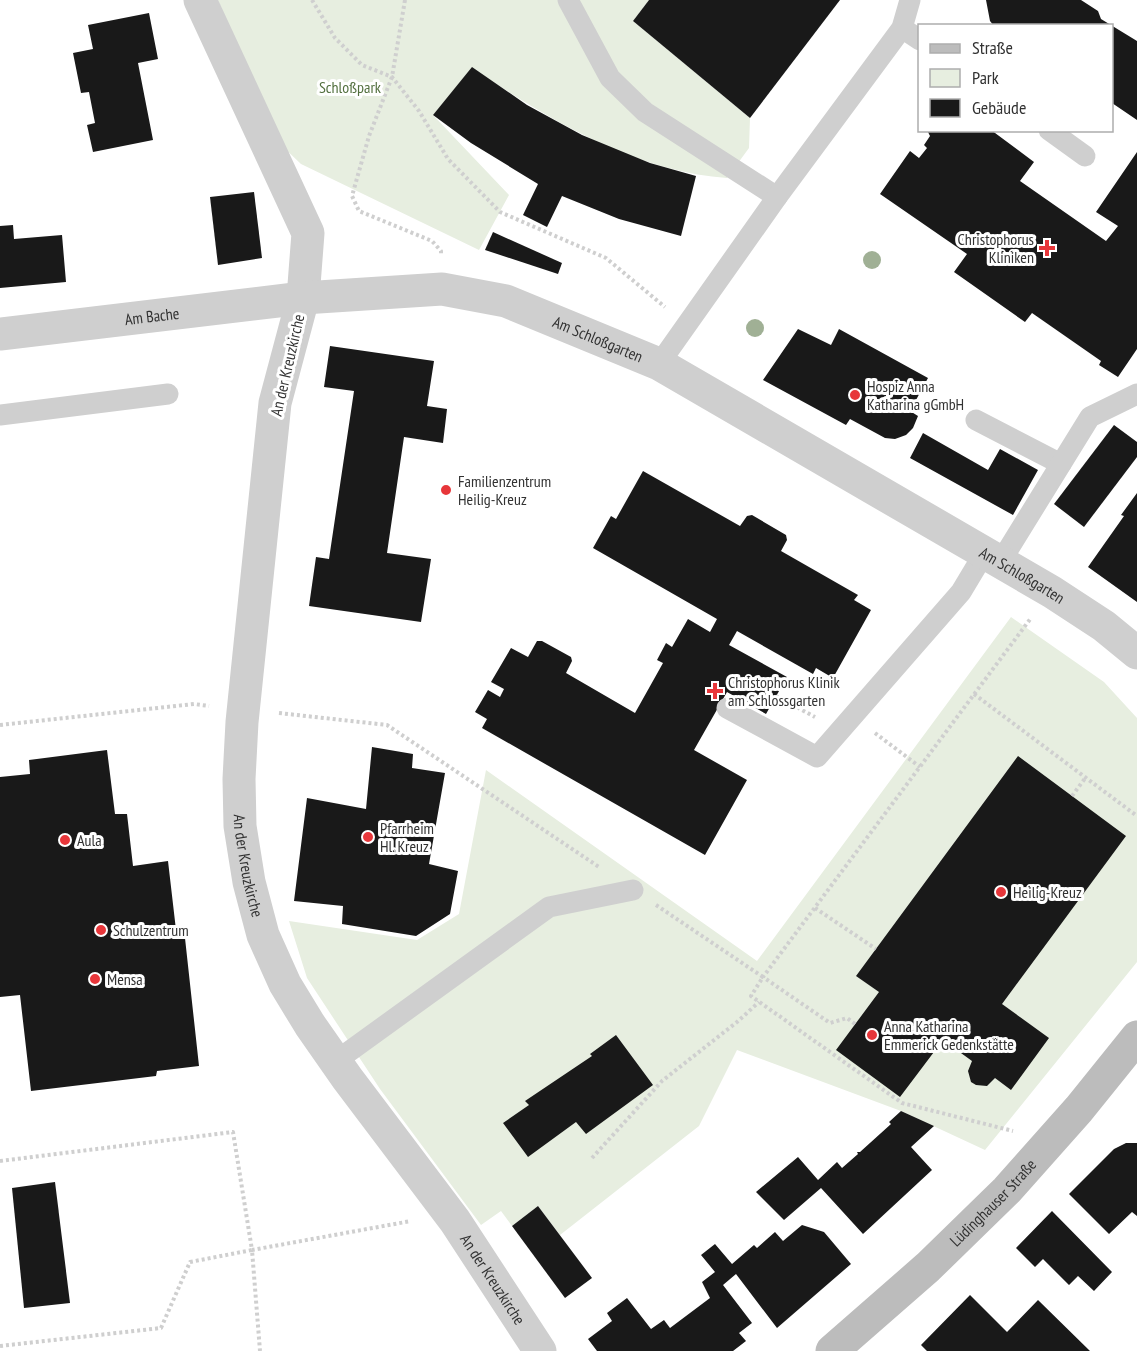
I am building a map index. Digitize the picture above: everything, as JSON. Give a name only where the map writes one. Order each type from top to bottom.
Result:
[{"type":"street","points":[[200,0],[308,233],[303,298]]},
{"type":"street","name":"Am Schloßgarten","points":[[303,298],[442,289],[506,301],[659,364],[993,557],[1104,626],[1137,653]]},
{"type":"street","name":"Am Bache","points":[[0,334],[303,298]]},
{"type":"street","name":"An der Kreuzkirche","points":[[303,298],[275,403],[244,709],[239,779],[240,825],[252,893],[263,935],[285,984],[336,1061],[450,1214],[540,1351]]},
{"type":"street","name":"Lüdinghauser Straße","points":[[832,1351],[928,1267],[1029,1168],[1137,1037]]},
{"type":"lane","points":[[568,0],[610,78],[645,112],[777,197]]},
{"type":"lane","points":[[659,364],[777,197],[911,34],[910,0]]},
{"type":"lane","points":[[1052,132],[1085,156]]},
{"type":"lane","points":[[0,415],[168,394]]},
{"type":"lane","points":[[727,708],[817,757],[993,557],[1061,464],[1090,417],[1137,394]]},
{"type":"lane","points":[[976,420],[1061,464]]},
{"type":"lane","points":[[336,1061],[549,906],[633,890]]},
{"type":"path","points":[[312,0],[335,39],[362,65],[392,76],[419,111],[448,159],[500,212],[606,258],[687,325]]},
{"type":"path","points":[[405,0],[392,76],[369,136],[352,196],[358,210],[432,241]]},
{"type":"path","points":[[1024,626],[751,996],[902,1103],[1051,1141]]},
{"type":"path","points":[[974,694],[1137,816]]},
{"type":"path","points":[[776,696],[846,722],[920,767]]},
{"type":"path","points":[[0,725],[194,704],[387,725],[830,1023],[847,1018],[855,1024]]},
{"type":"path","points":[[1072,796],[1086,777]]},
{"type":"path","points":[[815,908],[876,949]]},
{"type":"path","points":[[592,1158],[662,1081],[759,1002]]},
{"type":"path","points":[[0,1161],[233,1132],[252,1250],[260,1351]]},
{"type":"path","points":[[0,1346],[161,1328],[190,1262],[450,1214]]},
{"type":"green space","name":"Schloßpark","points":[[218,0],[649,0],[633,21],[750,118],[749,148],[727,178],[658,165],[593,140],[531,106],[472,68],[433,115],[509,195],[479,250],[301,164],[280,144]]},
{"type":"green space","points":[[1011,617],[1104,682],[1137,718],[1137,962],[985,1150],[901,1111],[737,1050],[699,1126],[560,1235],[538,1206],[512,1226],[501,1211],[481,1225],[380,1089],[307,978],[289,921],[417,940],[459,914],[486,770],[757,961]]},
{"type":"building","points":[[649,0],[840,0],[750,118],[633,21]]},
{"type":"building","points":[[986,0],[1081,0],[1098,11],[1101,19],[1109,24],[992,24]]},
{"type":"building","points":[[149,13],[158,59],[138,63],[153,140],[93,152],[87,125],[95,123],[89,92],[81,93],[73,53],[93,49],[88,25]]},
{"type":"building","points":[[1113,26],[1137,41],[1137,120],[1113,104]]},
{"type":"building","points":[[472,67],[527,105],[582,135],[650,163],[696,176],[681,236],[619,219],[562,196],[547,227],[523,215],[538,184],[471,143],[433,115]]},
{"type":"building","name":"Christophorus Kliniken","points":[[928,132],[994,132],[1034,162],[1020,181],[1106,241],[1118,226],[1096,212],[1137,152],[1137,349],[1118,377],[1099,365],[1101,361],[1032,313],[1025,322],[954,272],[967,254],[880,194],[910,151],[919,158],[927,148],[924,145],[930,136]]},
{"type":"building","points":[[254,192],[262,258],[218,265],[210,197]]},
{"type":"building","points":[[13,225],[14,239],[62,235],[66,282],[0,288],[0,226]]},
{"type":"building","points":[[493,232],[562,263],[558,274],[485,250]]},
{"type":"building","name":"Hospiz Anna Katharina gGmbH","points":[[798,329],[831,345],[839,329],[928,378],[910,411],[918,416],[913,428],[906,435],[895,439],[885,438],[850,419],[846,425],[763,380]]},
{"type":"building","points":[[330,346],[434,361],[427,406],[447,409],[443,443],[404,437],[387,553],[431,559],[421,622],[309,606],[316,557],[329,559],[354,391],[324,387]]},
{"type":"building","points":[[1114,425],[1137,442],[1137,457],[1084,527],[1054,504]]},
{"type":"building","points":[[923,433],[988,470],[1000,449],[1038,470],[1013,515],[910,458]]},
{"type":"building","points":[[643,471],[740,526],[747,516],[752,515],[786,535],[787,540],[781,551],[858,595],[854,600],[871,610],[833,678],[816,668],[813,674],[737,631],[729,645],[787,677],[766,714],[727,692],[694,750],[747,780],[705,855],[482,728],[487,719],[475,712],[488,690],[500,697],[504,689],[491,682],[511,648],[528,657],[537,641],[542,641],[571,657],[572,661],[566,673],[635,713],[663,663],[657,660],[666,643],[672,647],[688,619],[710,632],[717,619],[593,548],[611,516],[616,519]]},
{"type":"building","points":[[1137,493],[1137,602],[1088,567],[1124,516],[1121,515]]},
{"type":"building","name":"Pfarrheim Hl. Kreuz","points":[[372,747],[413,754],[412,768],[445,773],[429,864],[458,871],[450,914],[416,936],[342,924],[343,906],[294,901],[307,798],[366,809]]},
{"type":"building","points":[[107,750],[115,814],[127,814],[133,866],[168,861],[176,930],[184,929],[199,1066],[157,1071],[156,1076],[31,1091],[20,995],[0,997],[0,777],[30,774],[29,760]]},
{"type":"building","name":"Heilig-Kreuz","points":[[1018,756],[1126,836],[1002,1004],[1049,1038],[1011,1090],[995,1078],[987,1086],[971,1082],[968,1071],[972,1061],[943,1040],[900,1097],[836,1050],[879,992],[856,976]]},
{"type":"building","points":[[616,1035],[653,1085],[586,1134],[576,1122],[528,1157],[503,1123],[529,1105],[525,1101],[592,1056],[590,1054]]},
{"type":"building","points":[[901,1111],[934,1126],[911,1147],[932,1170],[863,1234],[821,1188],[784,1220],[756,1192],[798,1157],[818,1180],[837,1162],[842,1168],[858,1154],[857,1152],[860,1152],[891,1124],[889,1122]]},
{"type":"building","points":[[1126,1143],[1137,1143],[1137,1216],[1132,1212],[1109,1234],[1069,1194],[1114,1149]]},
{"type":"building","points":[[55,1182],[70,1303],[24,1308],[12,1188]]},
{"type":"building","points":[[538,1206],[592,1278],[565,1298],[512,1226]]},
{"type":"building","points":[[1052,1211],[1112,1272],[1094,1291],[1078,1276],[1069,1285],[1043,1259],[1035,1267],[1016,1248]]},
{"type":"building","points":[[802,1225],[824,1232],[851,1264],[777,1328],[736,1274],[723,1285],[752,1323],[739,1333],[746,1341],[733,1351],[597,1351],[588,1339],[612,1321],[607,1313],[627,1298],[651,1329],[664,1320],[670,1328],[710,1298],[702,1282],[715,1272],[701,1255],[715,1244],[732,1264],[754,1245],[757,1248],[775,1232],[783,1241]]},
{"type":"building","points":[[970,1295],[1007,1332],[1038,1300],[1090,1351],[927,1351],[921,1345]]},
{"type":"place","name":"Christophorus Kliniken","points":[[1047,248]]},
{"type":"place","name":"Hospiz Anna Katharina gGmbH","points":[[855,395]]},
{"type":"place","name":"Familienzentrum Heilig-Kreuz","points":[[446,490]]},
{"type":"place","name":"Christophorus Klinik am Schlossgarten","points":[[715,691]]},
{"type":"place","name":"Pfarrheim Hl. Kreuz","points":[[368,837]]},
{"type":"place","name":"Aula","points":[[65,840]]},
{"type":"place","name":"Heilig-Kreuz","points":[[1001,892]]},
{"type":"place","name":"Schulzentrum","points":[[101,930]]},
{"type":"place","name":"Mensa","points":[[95,979]]},
{"type":"place","name":"Anna Katharina Emmerick Gedenkstätte","points":[[872,1035]]}]
